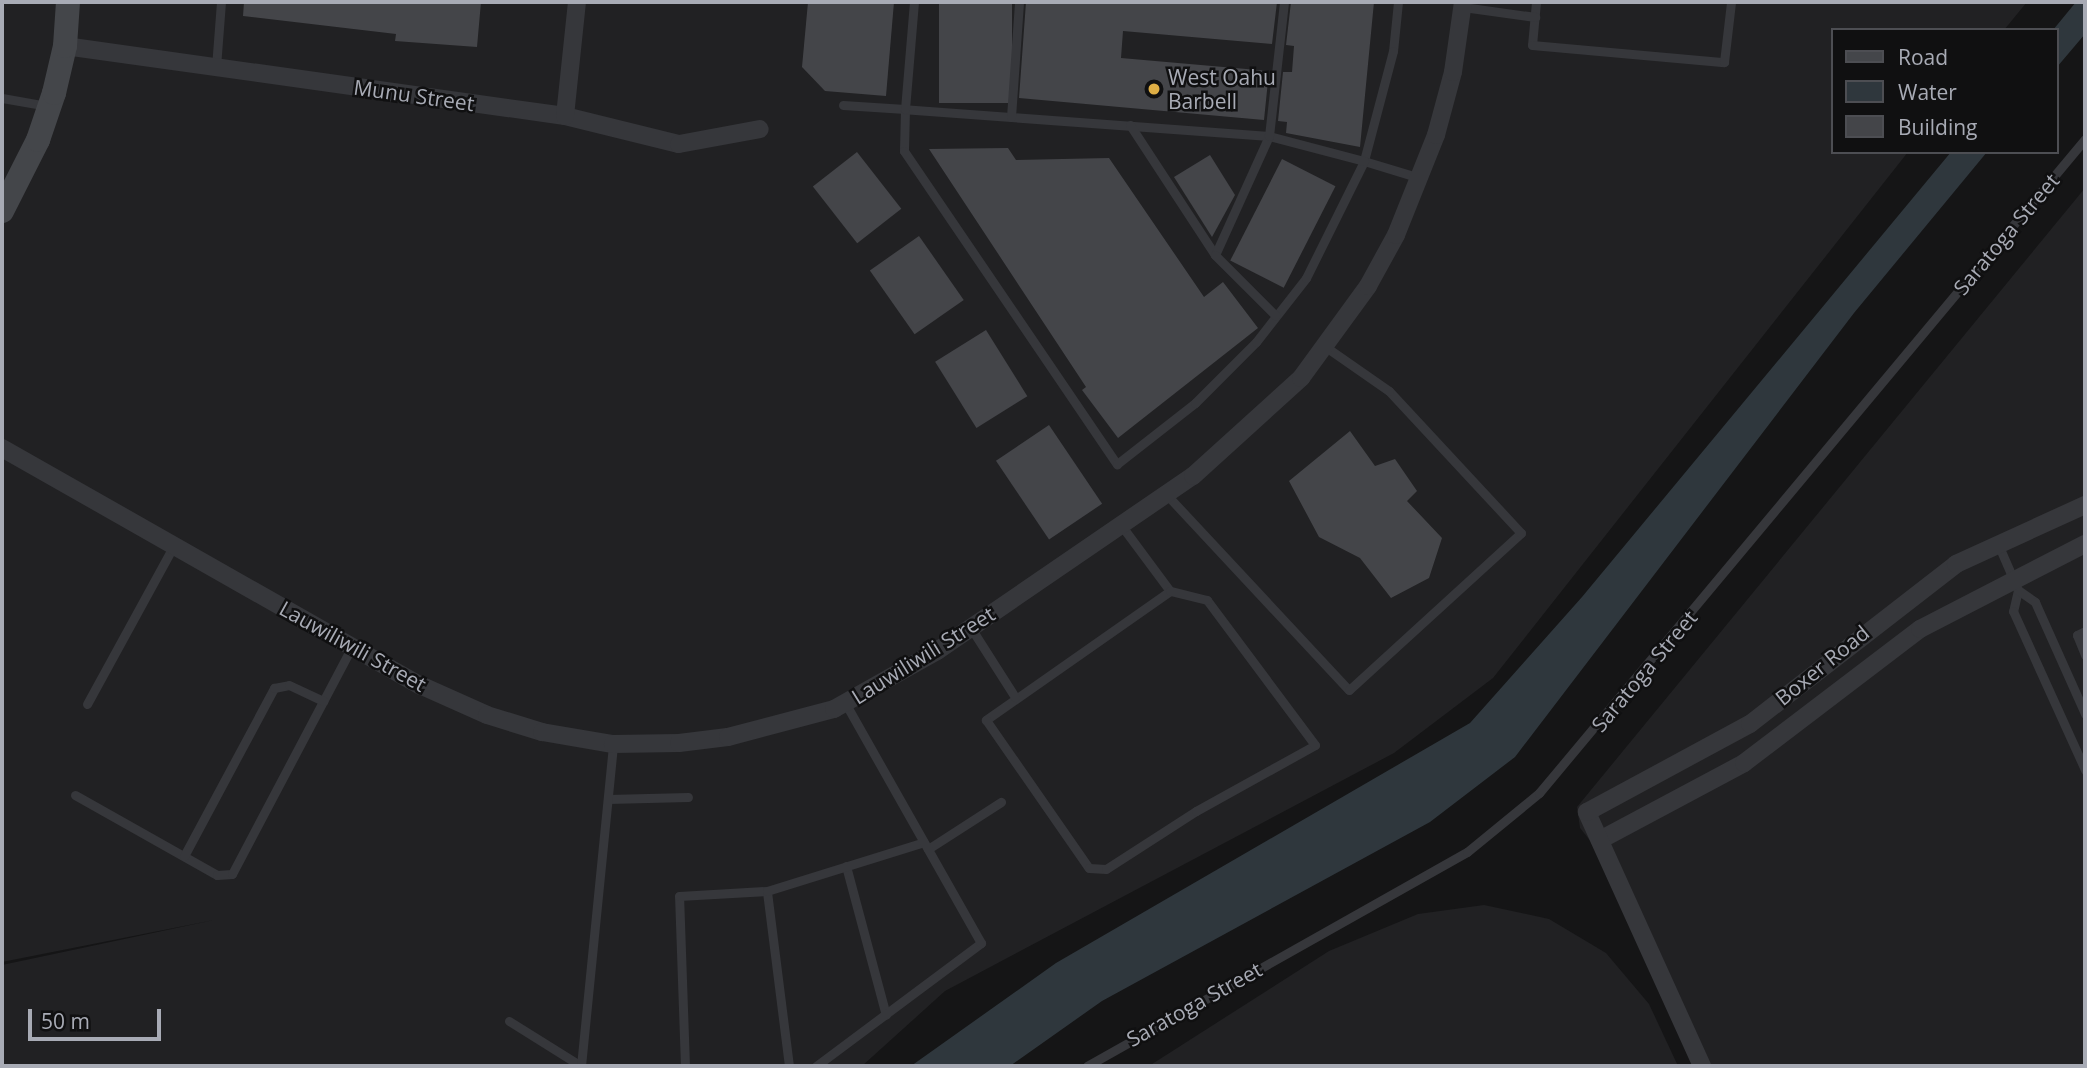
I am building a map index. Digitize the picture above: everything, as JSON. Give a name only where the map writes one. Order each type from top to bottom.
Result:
[{"type":"street","points":[[2,211],[50,106],[65,46],[68,2]]},
{"type":"street","points":[[565,116],[578,2]]},
{"type":"street","name":"Lauwiliwili Street","points":[[2,448],[352,646],[487,715],[542,732],[614,744],[728,737],[845,703],[971,628],[1166,494],[1260,418],[1326,347],[1368,286],[1420,178],[1453,72],[1463,4]]},
{"type":"street","name":"Munu Street","points":[[65,46],[565,116],[679,144],[760,129]]},
{"type":"street","name":"Boxer Road","points":[[1702,1066],[1587,812],[1750,724],[1866,629],[1956,564],[2085,505]]},
{"type":"street","name":"Boxer Road","points":[[1600,840],[1744,764],[1920,629],[2016,584],[2085,544]]},
{"type":"lane","points":[[216,67],[221,2]]},
{"type":"lane","points":[[914,2],[904,151],[1116,464],[1195,403],[1276,316],[1334,230],[1364,161],[1393,51],[1398,2]]},
{"type":"lane","points":[[1011,117],[1019,2]]},
{"type":"lane","points":[[1215,255],[1269,136],[1284,2]]},
{"type":"lane","points":[[1536,2],[1532,45],[1724,62],[1731,2]]},
{"type":"lane","points":[[1463,4],[1535,17]]},
{"type":"lane","points":[[2,98],[50,106]]},
{"type":"lane","points":[[843,105],[1269,136],[1420,178]]},
{"type":"lane","points":[[1130,125],[1215,255],[1276,316]]},
{"type":"lane","name":"Saratoga Street","points":[[1087,1066],[1467,852],[1539,793],[2085,139]]},
{"type":"lane","points":[[1166,494],[1349,690],[1521,533],[1389,391],[1326,347]]},
{"type":"lane","points":[[1121,525],[1170,591],[1207,600],[1315,746],[1196,811],[1106,869],[1088,868],[986,720],[1170,591]]},
{"type":"lane","points":[[1998,544],[2016,584],[2035,602],[2085,714]]},
{"type":"lane","points":[[87,704],[174,545]]},
{"type":"lane","points":[[2016,584],[2013,611],[2085,770]]},
{"type":"lane","points":[[971,628],[1016,697]]},
{"type":"lane","points":[[2085,631],[2077,635],[2085,654]]},
{"type":"lane","points":[[75,795],[224,877],[236,870],[352,646]]},
{"type":"lane","points":[[184,856],[274,688],[289,685],[323,701]]},
{"type":"lane","points":[[816,1066],[981,943],[845,703]]},
{"type":"lane","points":[[509,1021],[582,1066],[614,744]]},
{"type":"lane","points":[[608,799],[688,797]]},
{"type":"lane","points":[[685,1066],[679,896],[767,891],[846,866],[926,846],[1000,802]]},
{"type":"lane","points":[[846,866],[886,1015]]},
{"type":"lane","points":[[767,891],[789,1066]]},
{"type":"shaded area","points":[[2,2],[2027,2],[2006,28],[1832,28],[1832,154],[1906,154],[1493,678],[1394,753],[945,991],[862,1066],[2,1066],[2,965],[214,920],[2,962]]},
{"type":"shaded area","points":[[2085,188],[2085,1066],[1706,1066],[1596,848],[1580,828],[1577,807]]},
{"type":"shaded area","points":[[1484,905],[1549,919],[1606,953],[1649,1004],[1678,1066],[1149,1066],[1329,951],[1418,914]]},
{"type":"water","points":[[2076,2],[2085,2],[2085,34],[2059,65],[2059,28],[2055,28]]},
{"type":"water","points":[[1949,154],[1985,154],[1854,313],[1515,757],[1430,822],[1102,1001],[1010,1066],[911,1066],[1056,963],[1470,723],[1582,597]]},
{"type":"building","points":[[244,2],[481,2],[477,47],[395,41],[396,34],[243,16]]},
{"type":"building","points":[[808,2],[894,2],[886,96],[825,91],[802,67]]},
{"type":"building","points":[[939,2],[1012,2],[1012,103],[939,103]]},
{"type":"building","points":[[1026,2],[1277,2],[1272,44],[1123,31],[1121,58],[1269,71],[1264,120],[1019,98]]},
{"type":"building","points":[[1291,2],[1374,2],[1360,147],[1286,133],[1287,122],[1278,121],[1283,72],[1292,72],[1294,46],[1286,45]]},
{"type":"building","points":[[1008,148],[1016,160],[1109,158],[1204,297],[1223,282],[1258,328],[1118,438],[1082,390],[1086,387],[929,149]]},
{"type":"building","points":[[857,152],[901,209],[857,243],[813,186]]},
{"type":"building","points":[[1210,155],[1235,195],[1212,237],[1174,177]]},
{"type":"building","points":[[1282,159],[1335,186],[1284,288],[1230,261]]},
{"type":"building","points":[[919,236],[964,300],[915,334],[870,270]]},
{"type":"building","points":[[986,330],[1027,396],[976,428],[935,362]]},
{"type":"building","points":[[1049,425],[1102,504],[1049,540],[996,461]]},
{"type":"building","points":[[1350,431],[1375,466],[1395,459],[1417,491],[1407,501],[1442,538],[1429,578],[1391,598],[1360,558],[1319,537],[1289,481]]},
{"type":"place","name":"West Oahu Barbell","points":[[1154,89]]}]
